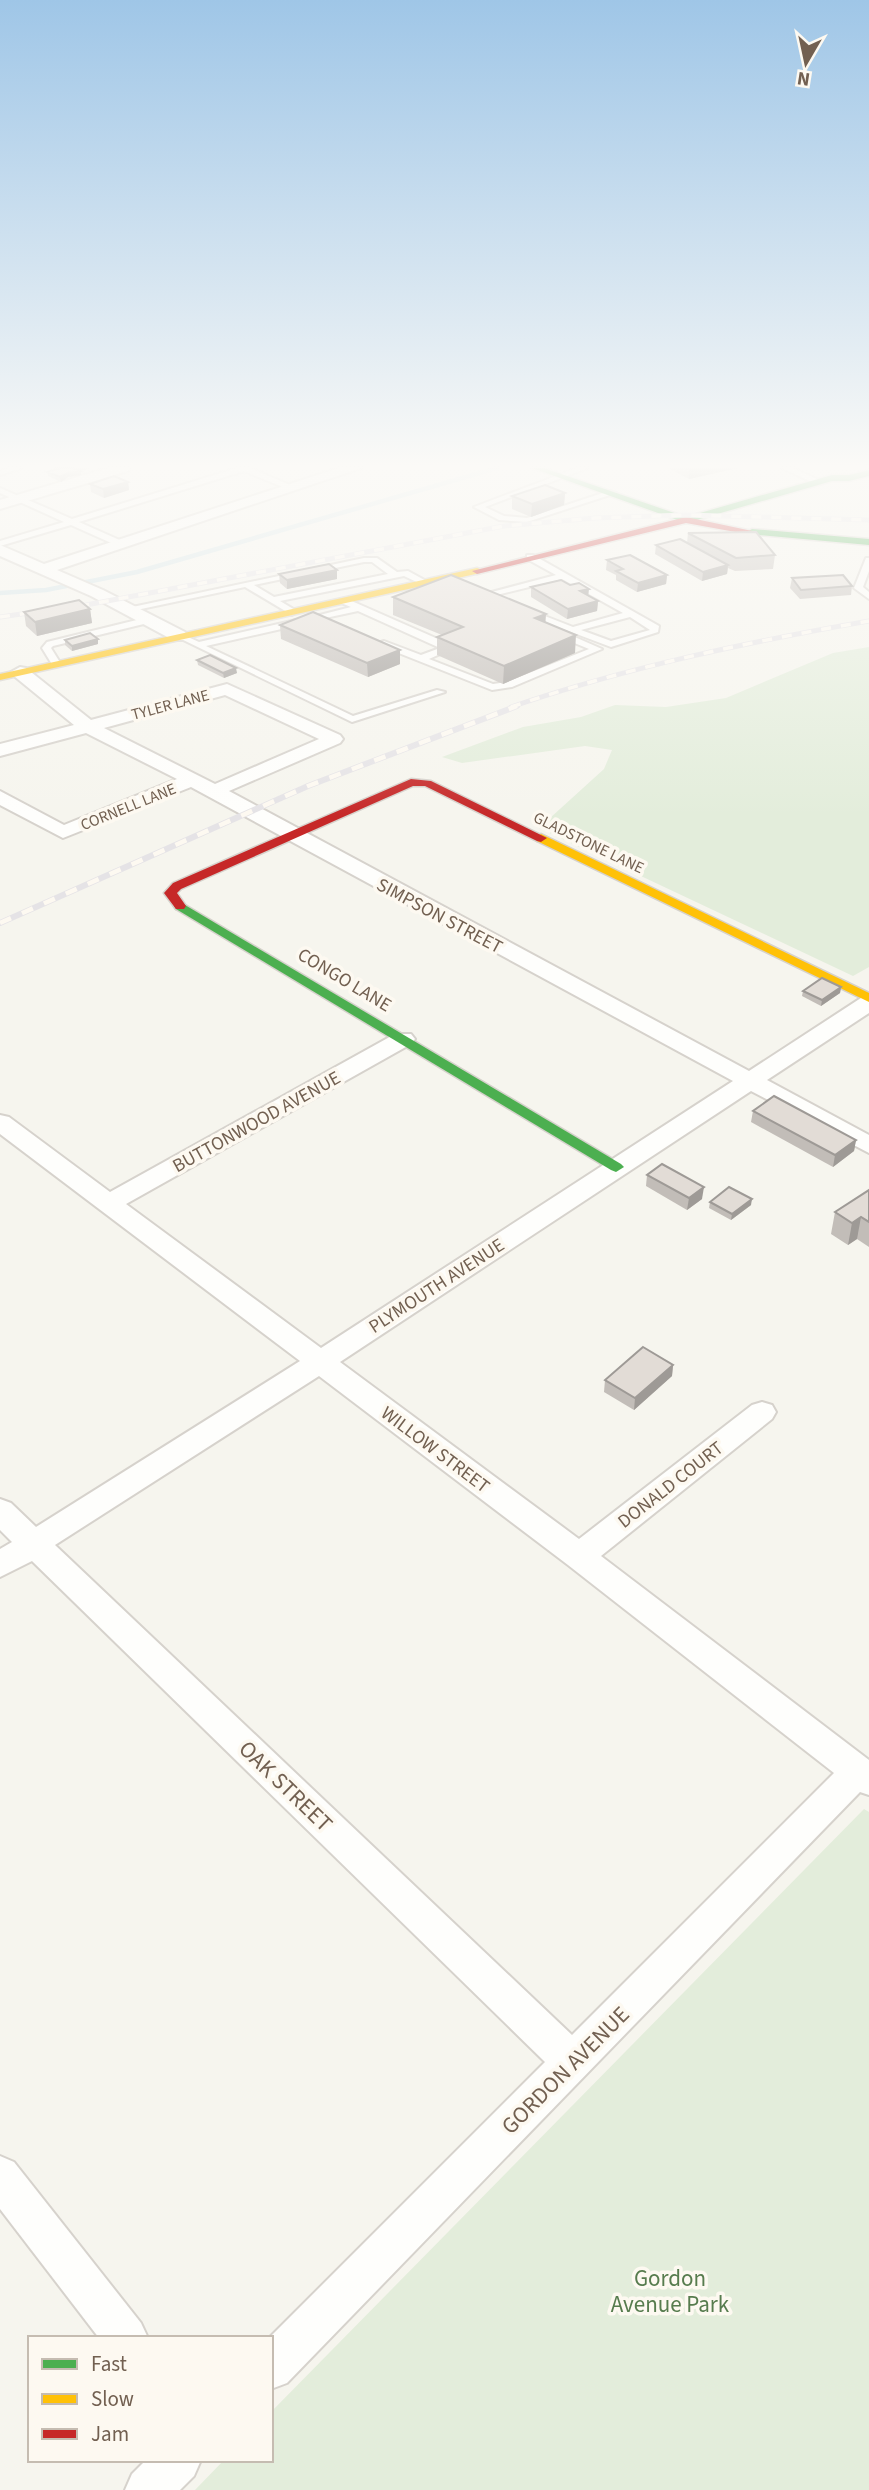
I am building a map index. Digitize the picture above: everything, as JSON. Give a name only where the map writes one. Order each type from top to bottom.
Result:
[{"type":"street","points":[[78,584],[179,636]]},
{"type":"street","points":[[0,677],[179,636],[296,617],[438,584]]},
{"type":"street","name":"SIMPSON STREET","points":[[20,672],[87,726],[214,791],[748,1082],[869,1145]]},
{"type":"street","name":"TYLER LANE","points":[[0,750],[228,689],[334,739]]},
{"type":"street","points":[[214,791],[334,739]]},
{"type":"street","name":"CORNELL LANE","points":[[0,797],[63,832],[192,780]]},
{"type":"street","name":"GLADSTONE LANE","points":[[290,834],[411,782],[427,783],[864,1009]]},
{"type":"street","name":"CONGO LANE","points":[[290,834],[177,886],[170,893],[179,905],[616,1167]]},
{"type":"street","name":"PLYMOUTH AVENUE","points":[[0,1565],[320,1362],[616,1167],[864,1009]]},
{"type":"street","name":"BUTTONWOOD AVENUE","points":[[109,1203],[403,1039]]},
{"type":"street","name":"WILLOW STREET","points":[[0,1122],[579,1556],[863,1776]]},
{"type":"street","name":"DONALD COURT","points":[[579,1556],[762,1412]]},
{"type":"street","name":"OAK STREET","points":[[0,1510],[572,2062]]},
{"type":"street","name":"GORDON AVENUE","points":[[273,2365],[572,2062],[863,1776]]},
{"type":"street","points":[[0,2176],[124,2336]]},
{"type":"street","points":[[148,2490],[176,2462]]},
{"type":"lane","points":[[127,609],[245,584]]},
{"type":"lane","points":[[246,584],[296,617]]},
{"type":"lane","points":[[273,600],[350,584]]},
{"type":"lane","points":[[499,601],[481,598],[532,584]]},
{"type":"lane","points":[[369,639],[492,687],[509,685],[597,649],[523,615],[611,644],[654,632],[656,628],[577,584]]},
{"type":"lane","points":[[859,584],[858,588],[869,596]]},
{"type":"lane","points":[[331,624],[319,618],[351,604],[444,645],[444,649],[420,659]]},
{"type":"lane","points":[[370,612],[382,609]]},
{"type":"lane","points":[[570,630],[630,614]]},
{"type":"lane","points":[[197,645],[296,617]]},
{"type":"lane","points":[[56,664],[46,648],[50,644],[149,620]]},
{"type":"lane","points":[[119,628],[138,645]]},
{"type":"lane","points":[[179,636],[352,719],[440,692]]},
{"type":"green space","points":[[869,647],[869,967],[853,976],[539,828],[604,769],[612,750],[585,746],[462,763],[442,757],[523,727],[581,717],[615,705],[666,707],[726,698],[833,653]]},
{"type":"green space","name":"Gordon Avenue Park","points":[[864,1809],[869,1812],[869,2490],[195,2490],[222,2462],[273,2462],[273,2410]]},
{"type":"building","points":[[427,584],[473,584],[546,614],[535,618],[576,635],[504,666],[437,637],[463,627],[393,597]]},
{"type":"building","points":[[543,584],[581,584],[589,589],[580,591],[598,601],[568,609],[531,587]]},
{"type":"building","points":[[797,584],[852,586],[801,590]]},
{"type":"building","points":[[79,600],[90,609],[35,622],[24,612]]},
{"type":"building","points":[[313,612],[400,650],[367,663],[280,625]]},
{"type":"building","points":[[90,633],[98,639],[72,646],[65,640]]},
{"type":"building","points":[[210,655],[236,668],[223,673],[197,660]]},
{"type":"building","points":[[822,978],[841,987],[822,1000],[803,991]]},
{"type":"building","points":[[774,1096],[856,1140],[835,1155],[753,1111]]},
{"type":"building","points":[[662,1164],[704,1187],[689,1198],[647,1175]]},
{"type":"building","points":[[729,1187],[752,1199],[732,1214],[710,1202]]},
{"type":"building","points":[[869,1190],[869,1222],[861,1217],[852,1223],[835,1212]]},
{"type":"building","points":[[643,1347],[673,1365],[635,1398],[605,1380]]},
{"type":"waterway","points":[[0,593],[46,590],[75,584]]},
{"type":"railway","points":[[0,617],[86,605],[196,584]]},
{"type":"railway","points":[[511,707],[688,657],[869,621]]},
{"type":"railway","points":[[0,923],[308,786],[517,706]]},
{"type":"traffic: fast","points":[[180,906],[616,1167]]},
{"type":"traffic: slow","points":[[0,677],[418,584]]},
{"type":"traffic: slow","points":[[541,838],[869,998]]},
{"type":"traffic: jam","points":[[180,906],[170,893],[177,886],[411,782],[427,783],[541,838]]}]
